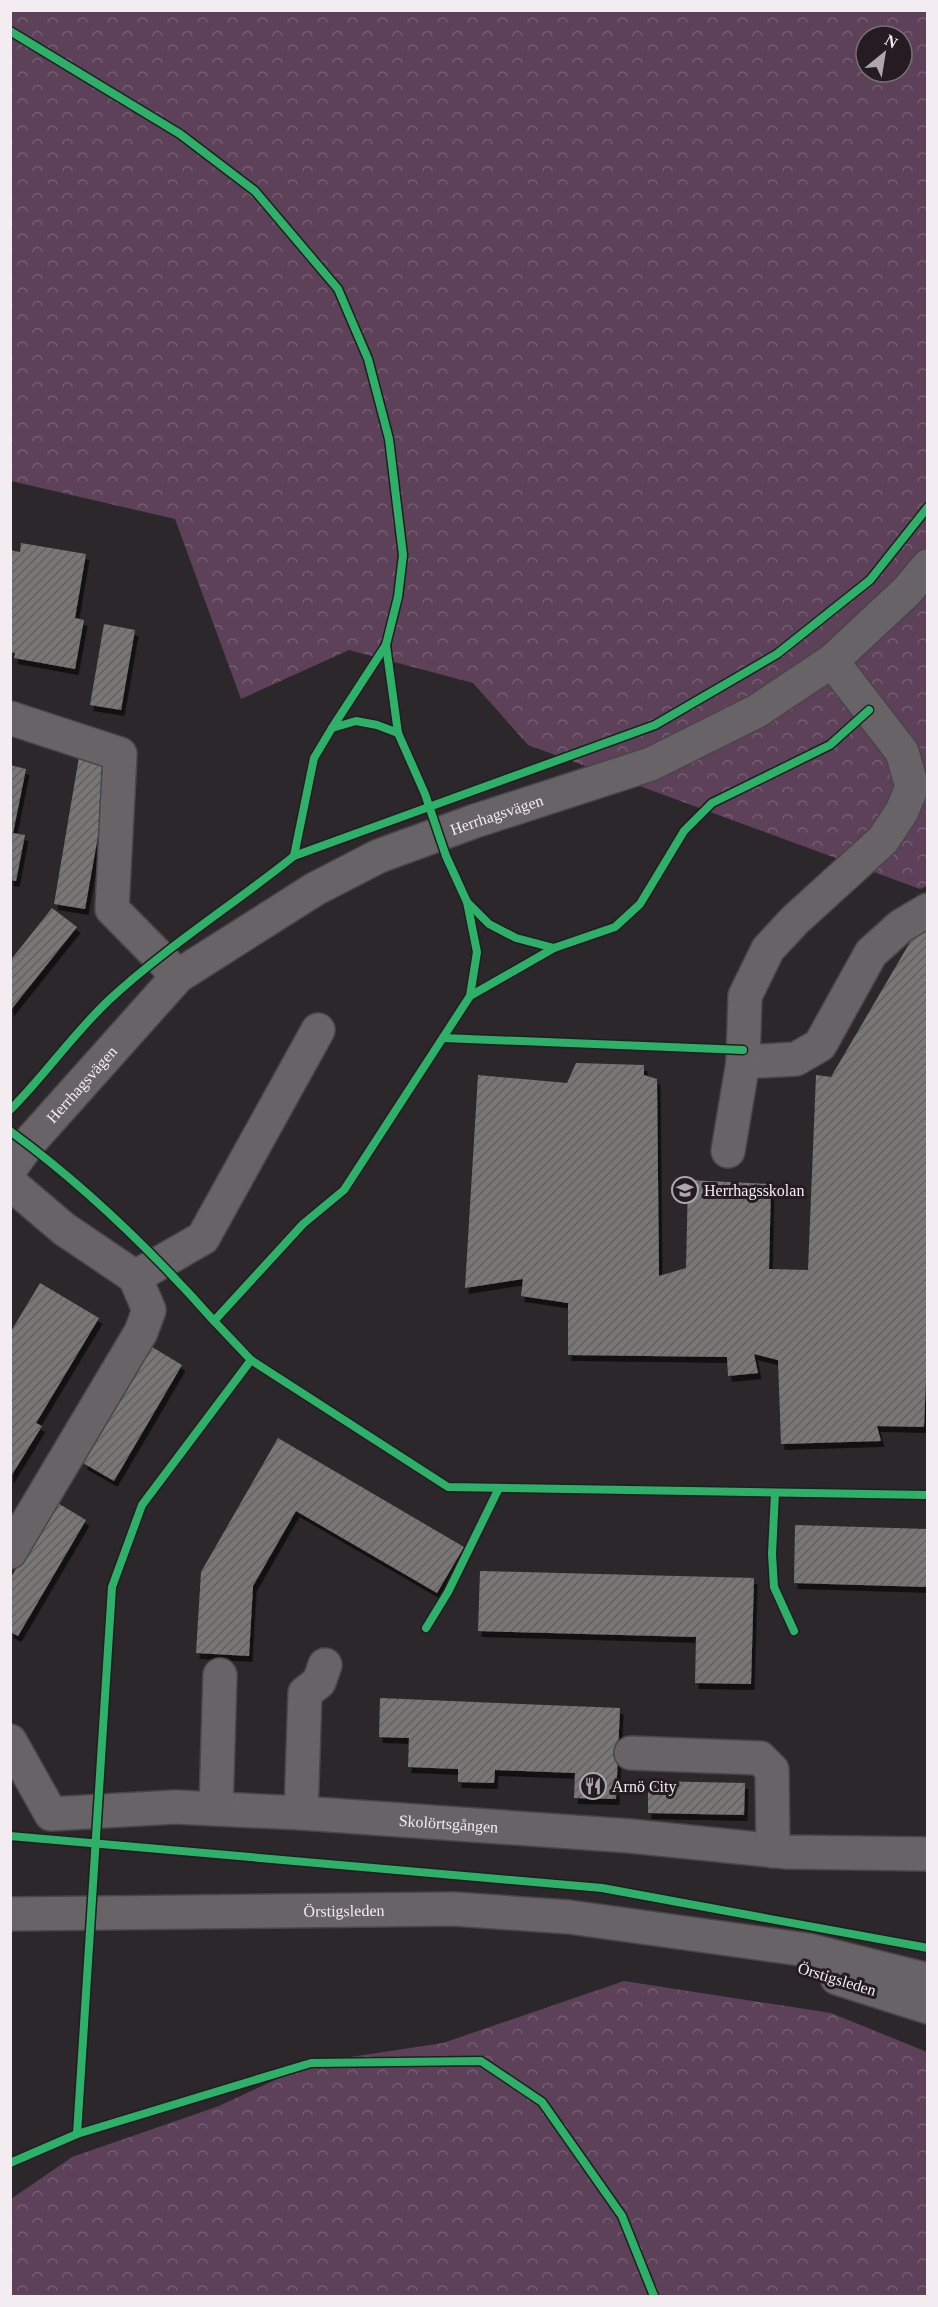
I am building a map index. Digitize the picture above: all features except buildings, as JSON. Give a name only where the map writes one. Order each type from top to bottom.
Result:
[{"type":"street","name":"Herrhagsvägen","points":[[10,1168],[28,1144],[178,976],[315,890],[379,856],[475,821],[651,764],[757,711],[832,661],[907,591],[927,566]]},
{"type":"street","points":[[728,1151],[743,1062],[746,996],[768,949],[795,920],[883,840],[902,811],[912,787],[902,752],[832,661]]},
{"type":"street","points":[[10,718],[120,754],[112,909],[178,976]]},
{"type":"street","points":[[743,1062],[796,1059],[820,1045],[871,953],[901,926],[927,910]]},
{"type":"street","points":[[135,1277],[203,1238],[318,1030]]},
{"type":"street","points":[[10,1183],[64,1229],[135,1277],[149,1310],[141,1332],[10,1552]]},
{"type":"street","points":[[301,1813],[304,1693],[319,1682],[325,1665]]},
{"type":"street","points":[[216,1809],[220,1675]]},
{"type":"street","name":"Skolörtsgången","points":[[10,1741],[51,1814],[175,1807],[301,1813],[630,1836],[773,1851],[927,1854]]},
{"type":"street","points":[[631,1753],[760,1758],[772,1770],[773,1851]]},
{"type":"street","name":"Örstigsleden","points":[[10,1914],[454,1909],[569,1917],[808,1950],[927,1980]]},
{"type":"street","name":"Örstigsleden","points":[[676,1933],[803,1968],[927,2007]]},
{"type":"green space","points":[[11,11],[927,11],[927,886],[920,889],[528,745],[473,683],[349,650],[241,699],[175,519],[11,481]]},
{"type":"green space","points":[[624,1981],[831,2013],[927,2052],[927,2296],[11,2296],[11,2199],[72,2157],[219,2106],[311,2063],[443,2043]]},
{"type":"cycle path","points":[[10,31],[180,134],[255,191],[338,289],[368,359],[389,439],[403,555],[398,597],[386,645],[398,733],[425,794],[446,856],[467,902],[477,952],[470,996],[344,1190],[303,1224],[214,1321],[251,1360],[448,1487],[928,1495]]},
{"type":"cycle path","points":[[398,733],[377,725],[356,721],[332,728],[314,758],[294,856],[655,725],[777,654],[870,580],[928,507]]},
{"type":"cycle path","points":[[332,728],[386,645]]},
{"type":"cycle path","points":[[467,902],[489,924],[516,938],[554,948],[615,927],[640,904],[684,831],[712,803],[830,745],[869,710]]},
{"type":"cycle path","points":[[10,1110],[109,1000],[176,944],[294,856]]},
{"type":"cycle path","points":[[470,996],[554,948]]},
{"type":"cycle path","points":[[443,1038],[743,1050]]},
{"type":"cycle path","points":[[10,1131],[65,1174],[117,1220],[214,1321]]},
{"type":"cycle path","points":[[77,2134],[112,1587],[142,1505],[251,1360]]},
{"type":"cycle path","points":[[426,1628],[448,1592],[499,1488]]},
{"type":"cycle path","points":[[775,1493],[772,1554],[774,1587],[794,1631]]},
{"type":"cycle path","points":[[10,1836],[602,1888],[928,1948]]},
{"type":"cycle path","points":[[10,2163],[77,2134],[311,2063],[481,2061],[542,2102],[622,2216],[654,2296]]},
{"type":"place","name":"Herrhagsskolan","points":[[685,1190]]},
{"type":"place","name":"Arnö City","points":[[593,1786]]}]
